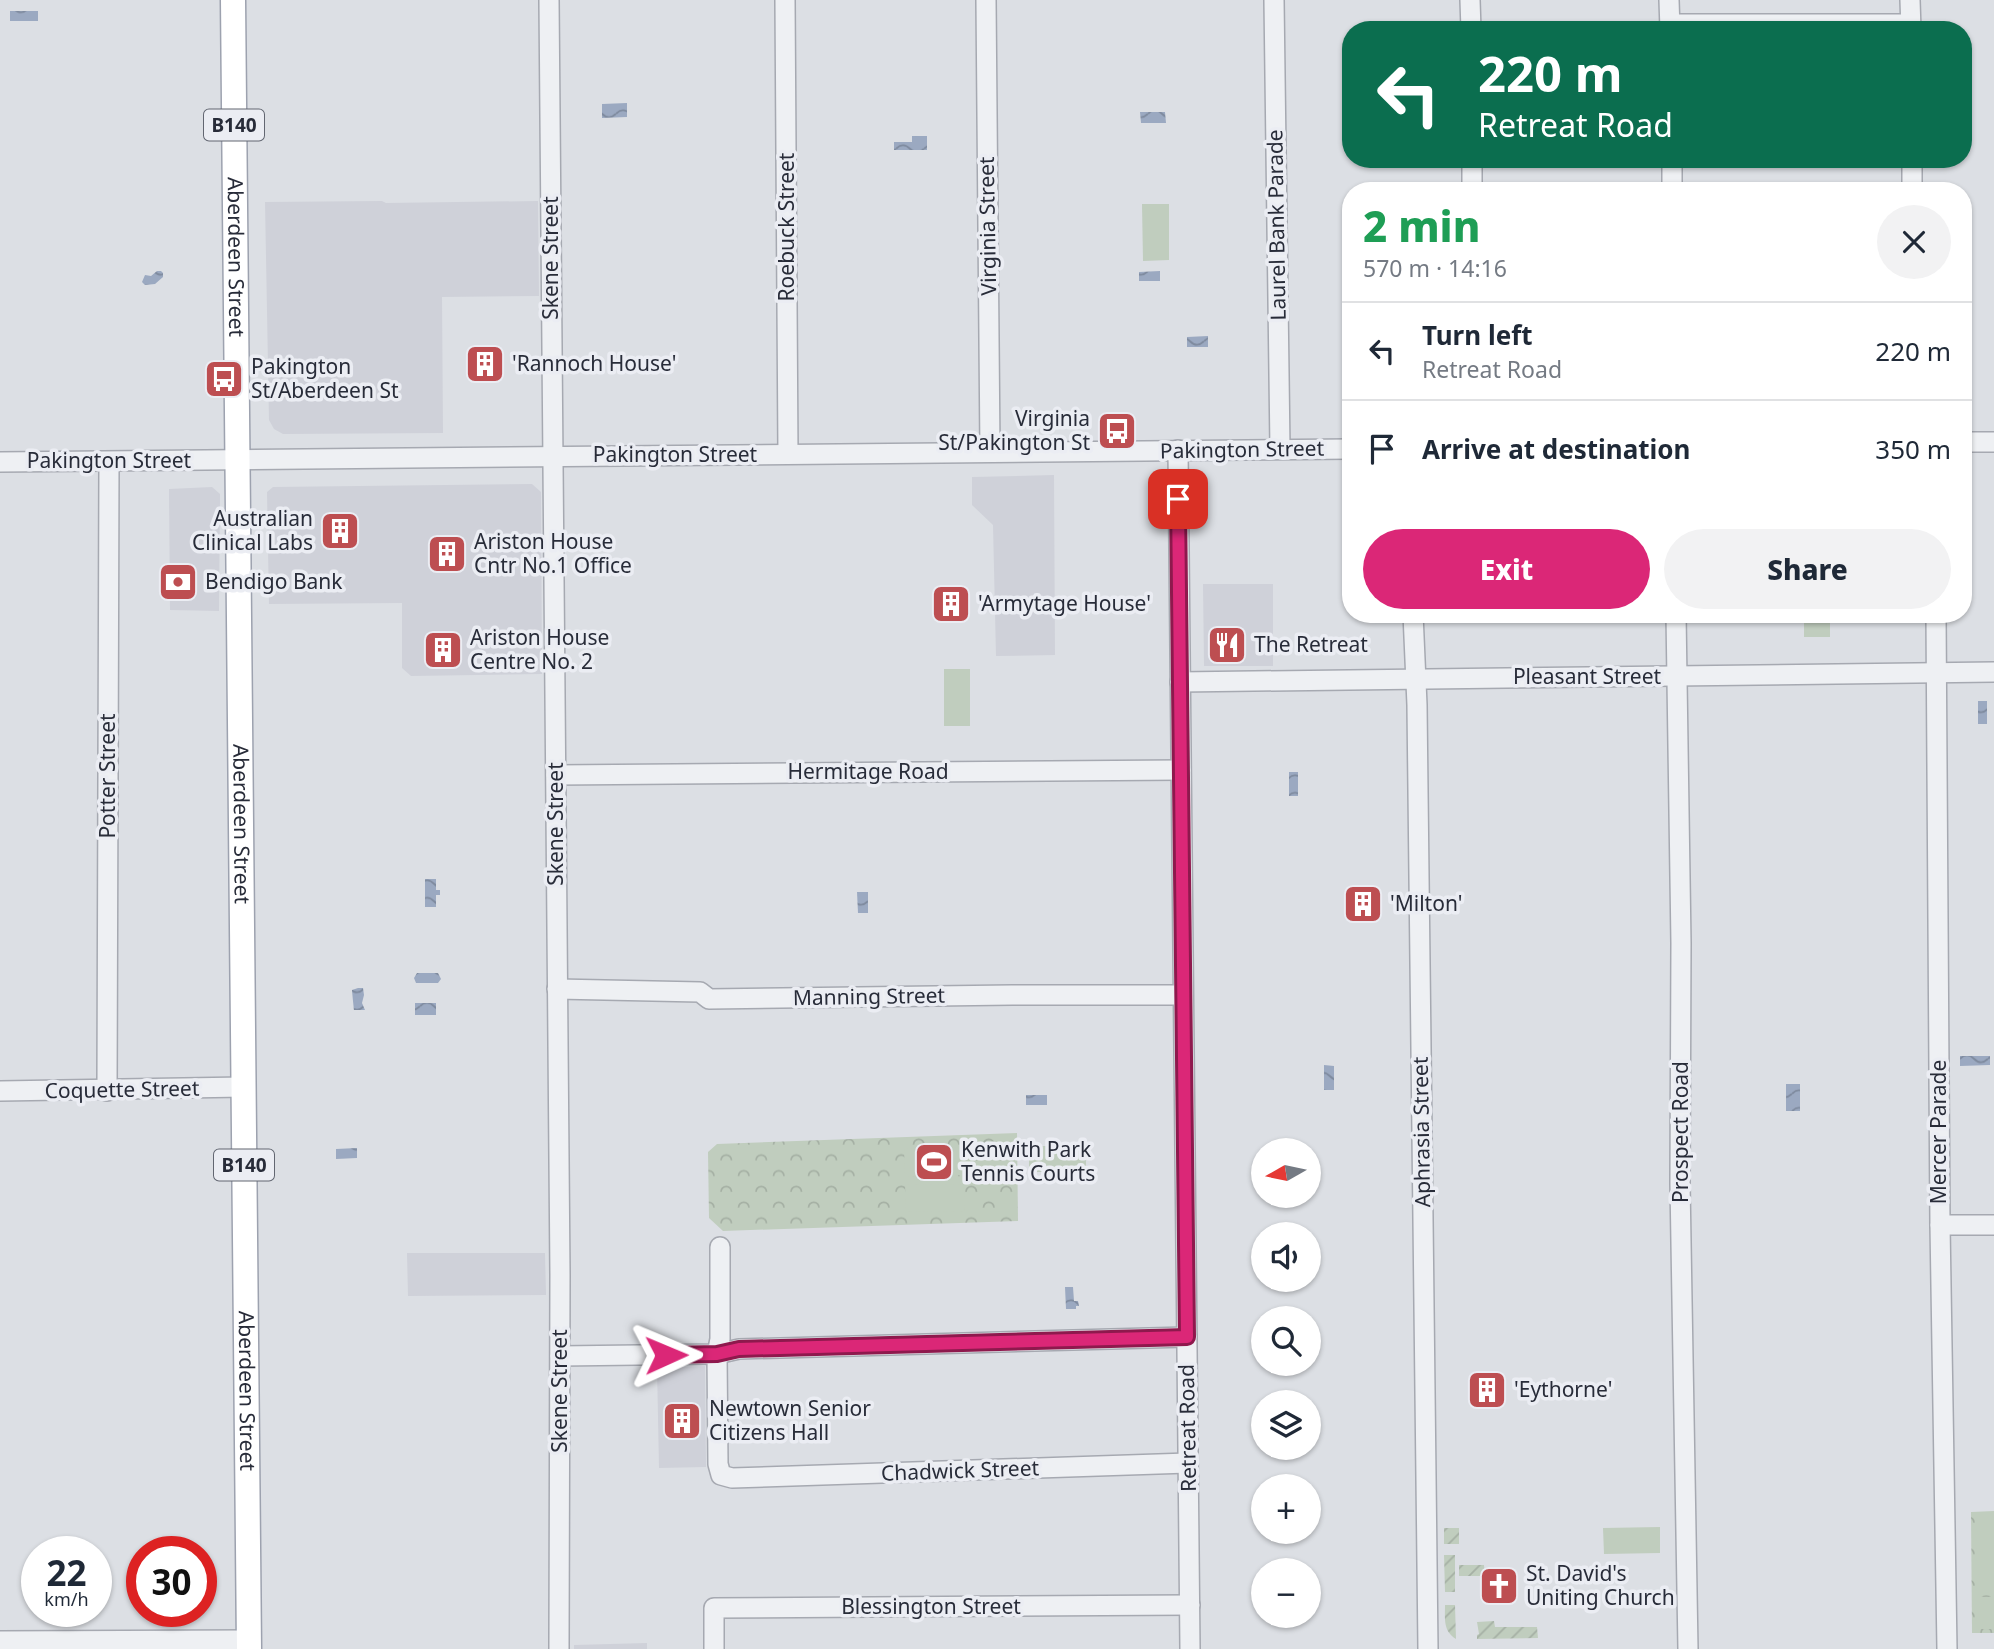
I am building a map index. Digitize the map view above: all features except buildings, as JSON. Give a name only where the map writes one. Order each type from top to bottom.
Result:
[{"type":"main road","name":"Aberdeen Street","points":[[233,0],[249,1644]]},
{"type":"street","name":"Skene Street","points":[[549,0],[560,1356],[559,1649]]},
{"type":"street","name":"Roebuck Street","points":[[785,0],[788,454]]},
{"type":"street","name":"Virginia Street","points":[[986,0],[990,452]]},
{"type":"street","name":"Laurel Bank Parade","points":[[1274,0],[1279,449]]},
{"type":"street","points":[[1470,0],[1471,21]]},
{"type":"street","points":[[1669,0],[1670,21]]},
{"type":"street","points":[[1910,0],[1910,21]]},
{"type":"street","points":[[1972,442],[1994,442]]},
{"type":"street","name":"Pakington Street","points":[[0,462],[1342,449]]},
{"type":"street","name":"Retreat Road","points":[[1178,450],[1190,1649]]},
{"type":"street","name":"Potter Street","points":[[107,1091],[109,461]]},
{"type":"street","name":"Aphrasia Street","points":[[1413,623],[1418,742],[1428,1649]]},
{"type":"street","name":"Prospect Road","points":[[1676,623],[1688,1649]]},
{"type":"street","name":"Mercer Parade","points":[[1936,623],[1940,1225],[1947,1649]]},
{"type":"street","name":"Pleasant Street","points":[[1180,682],[1994,672]]},
{"type":"street","name":"Hermitage Road","points":[[556,775],[1181,770]]},
{"type":"street","name":"Manning Street","points":[[557,989],[699,992],[709,999],[1184,995]]},
{"type":"street","name":"Coquette Street","points":[[0,1091],[244,1087]]},
{"type":"street","points":[[1940,1225],[1994,1225]]},
{"type":"street","points":[[717,1354],[720,1339],[720,1247]]},
{"type":"street","points":[[560,1356],[717,1354],[739,1349],[1187,1337]]},
{"type":"street","name":"Chadwick Street","points":[[717,1354],[718,1464],[721,1475],[732,1478],[1188,1463]]},
{"type":"street","name":"Blessington Street","points":[[714,1649],[714,1608],[1190,1605]]},
{"type":"street","points":[[0,1641],[249,1644]]},
{"type":"shaded area","points":[[538,201],[539,296],[442,297],[443,433],[283,434],[274,429],[269,420],[265,202]]},
{"type":"shaded area","points":[[1054,475],[1055,655],[996,656],[993,525],[972,505],[972,477]]},
{"type":"shaded area","points":[[532,484],[541,492],[542,674],[411,676],[402,668],[402,603],[269,604],[267,492],[273,487]]},
{"type":"shaded area","points":[[212,487],[220,494],[219,611],[170,610],[169,489]]},
{"type":"shaded area","points":[[1203,584],[1273,584],[1273,666],[1204,666]]},
{"type":"shaded area","points":[[407,1253],[545,1253],[546,1295],[408,1296]]},
{"type":"shaded area","points":[[705,1366],[706,1467],[659,1468],[657,1367]]},
{"type":"shaded area","points":[[647,1643],[647,1649],[574,1649],[574,1645]]},
{"type":"green space","points":[[1142,204],[1169,204],[1169,260],[1143,261]]},
{"type":"green space","points":[[1804,623],[1830,623],[1830,637],[1804,637]]},
{"type":"green space","points":[[944,669],[970,669],[970,726],[944,726]]},
{"type":"green space","points":[[1017,1133],[1018,1221],[723,1231],[709,1218],[708,1152],[717,1144]]},
{"type":"green space","points":[[1029,1146],[1086,1146],[1086,1172],[1029,1172]]},
{"type":"green space","name":"Kenwith Park Tennis Courts","points":[[963,1147],[964,1175],[905,1177],[904,1149]]},
{"type":"green space","name":"Kenwith Park Tennis Courts","points":[[964,1184],[965,1211],[906,1212],[905,1185]]},
{"type":"green space","points":[[1994,1511],[1994,1633],[1972,1633],[1971,1512]]},
{"type":"green space","points":[[1975,1517],[1994,1517],[1994,1549],[1975,1548]]},
{"type":"green space","points":[[1660,1527],[1660,1553],[1604,1554],[1603,1528]]},
{"type":"green space","points":[[1444,1528],[1459,1528],[1459,1544],[1444,1544]]},
{"type":"green space","points":[[1444,1555],[1455,1555],[1455,1592],[1445,1592]]},
{"type":"green space","points":[[1975,1563],[1994,1563],[1994,1595],[1975,1595]]},
{"type":"green space","points":[[1459,1565],[1484,1565],[1485,1576],[1459,1576]]},
{"type":"green space","points":[[1975,1597],[1994,1597],[1994,1629],[1975,1629]]},
{"type":"green space","points":[[1445,1605],[1455,1605],[1456,1639],[1447,1628]]},
{"type":"green space","points":[[1494,1621],[1495,1627],[1537,1627],[1538,1638],[1477,1639],[1477,1622]]},
{"type":"water","points":[[10,11],[38,11],[38,21],[10,21]]},
{"type":"water","points":[[627,103],[627,117],[602,118],[602,104]]},
{"type":"water","points":[[1140,112],[1165,112],[1166,123],[1141,123]]},
{"type":"water","points":[[912,136],[927,136],[927,150],[894,150],[894,142],[912,142]]},
{"type":"water","points":[[157,271],[163,273],[163,277],[155,284],[145,285],[142,282],[145,275],[151,276]]},
{"type":"water","points":[[1160,271],[1160,281],[1139,281],[1139,272]]},
{"type":"water","points":[[1208,336],[1208,347],[1187,347],[1187,337]]},
{"type":"water","points":[[1978,701],[1987,701],[1987,724],[1978,724]]},
{"type":"water","points":[[1289,772],[1298,772],[1298,796],[1289,796]]},
{"type":"water","points":[[425,879],[436,879],[436,890],[440,890],[440,895],[436,895],[436,907],[425,907]]},
{"type":"water","points":[[857,892],[868,892],[868,913],[858,913]]},
{"type":"water","points":[[417,973],[438,973],[441,979],[438,983],[416,983],[414,978]]},
{"type":"water","points":[[363,988],[362,1003],[365,1010],[354,1010],[352,990]]},
{"type":"water","points":[[415,1003],[436,1003],[436,1015],[415,1015]]},
{"type":"water","points":[[1960,1056],[1990,1056],[1990,1065],[1960,1066]]},
{"type":"water","points":[[1324,1065],[1334,1066],[1334,1090],[1324,1090]]},
{"type":"water","points":[[1786,1084],[1800,1084],[1800,1111],[1786,1111]]},
{"type":"water","points":[[1026,1095],[1047,1095],[1047,1105],[1026,1105]]},
{"type":"water","points":[[357,1148],[357,1158],[336,1159],[336,1149]]},
{"type":"water","points":[[1065,1287],[1073,1287],[1074,1301],[1078,1301],[1079,1306],[1076,1306],[1076,1309],[1066,1309]]},
{"type":"place","name":"'Rannoch House'","points":[[485,364]]},
{"type":"place","name":"Pakington St/Aberdeen St","points":[[224,379]]},
{"type":"place","name":"Virginia St/Pakington St","points":[[1117,431]]},
{"type":"place","name":"Australian Clinical Labs","points":[[340,531]]},
{"type":"place","name":"Ariston House Cntr No.1 Office","points":[[447,554]]},
{"type":"place","name":"Bendigo Bank","points":[[178,582]]},
{"type":"place","name":"'Armytage House'","points":[[951,604]]},
{"type":"place","name":"The Retreat","points":[[1227,645]]},
{"type":"place","name":"Ariston House Centre No. 2","points":[[443,650]]},
{"type":"place","name":"'Milton'","points":[[1363,904]]},
{"type":"place","name":"Kenwith Park Tennis Courts","points":[[934,1162]]},
{"type":"place","name":"'Eythorne'","points":[[1487,1390]]},
{"type":"place","name":"Newtown Senior Citizens Hall","points":[[682,1421]]},
{"type":"place","name":"St. David's Uniting Church","points":[[1499,1586]]},
{"type":"route","points":[[666,1355],[717,1354],[739,1349],[1187,1337],[1178,499]]}]
